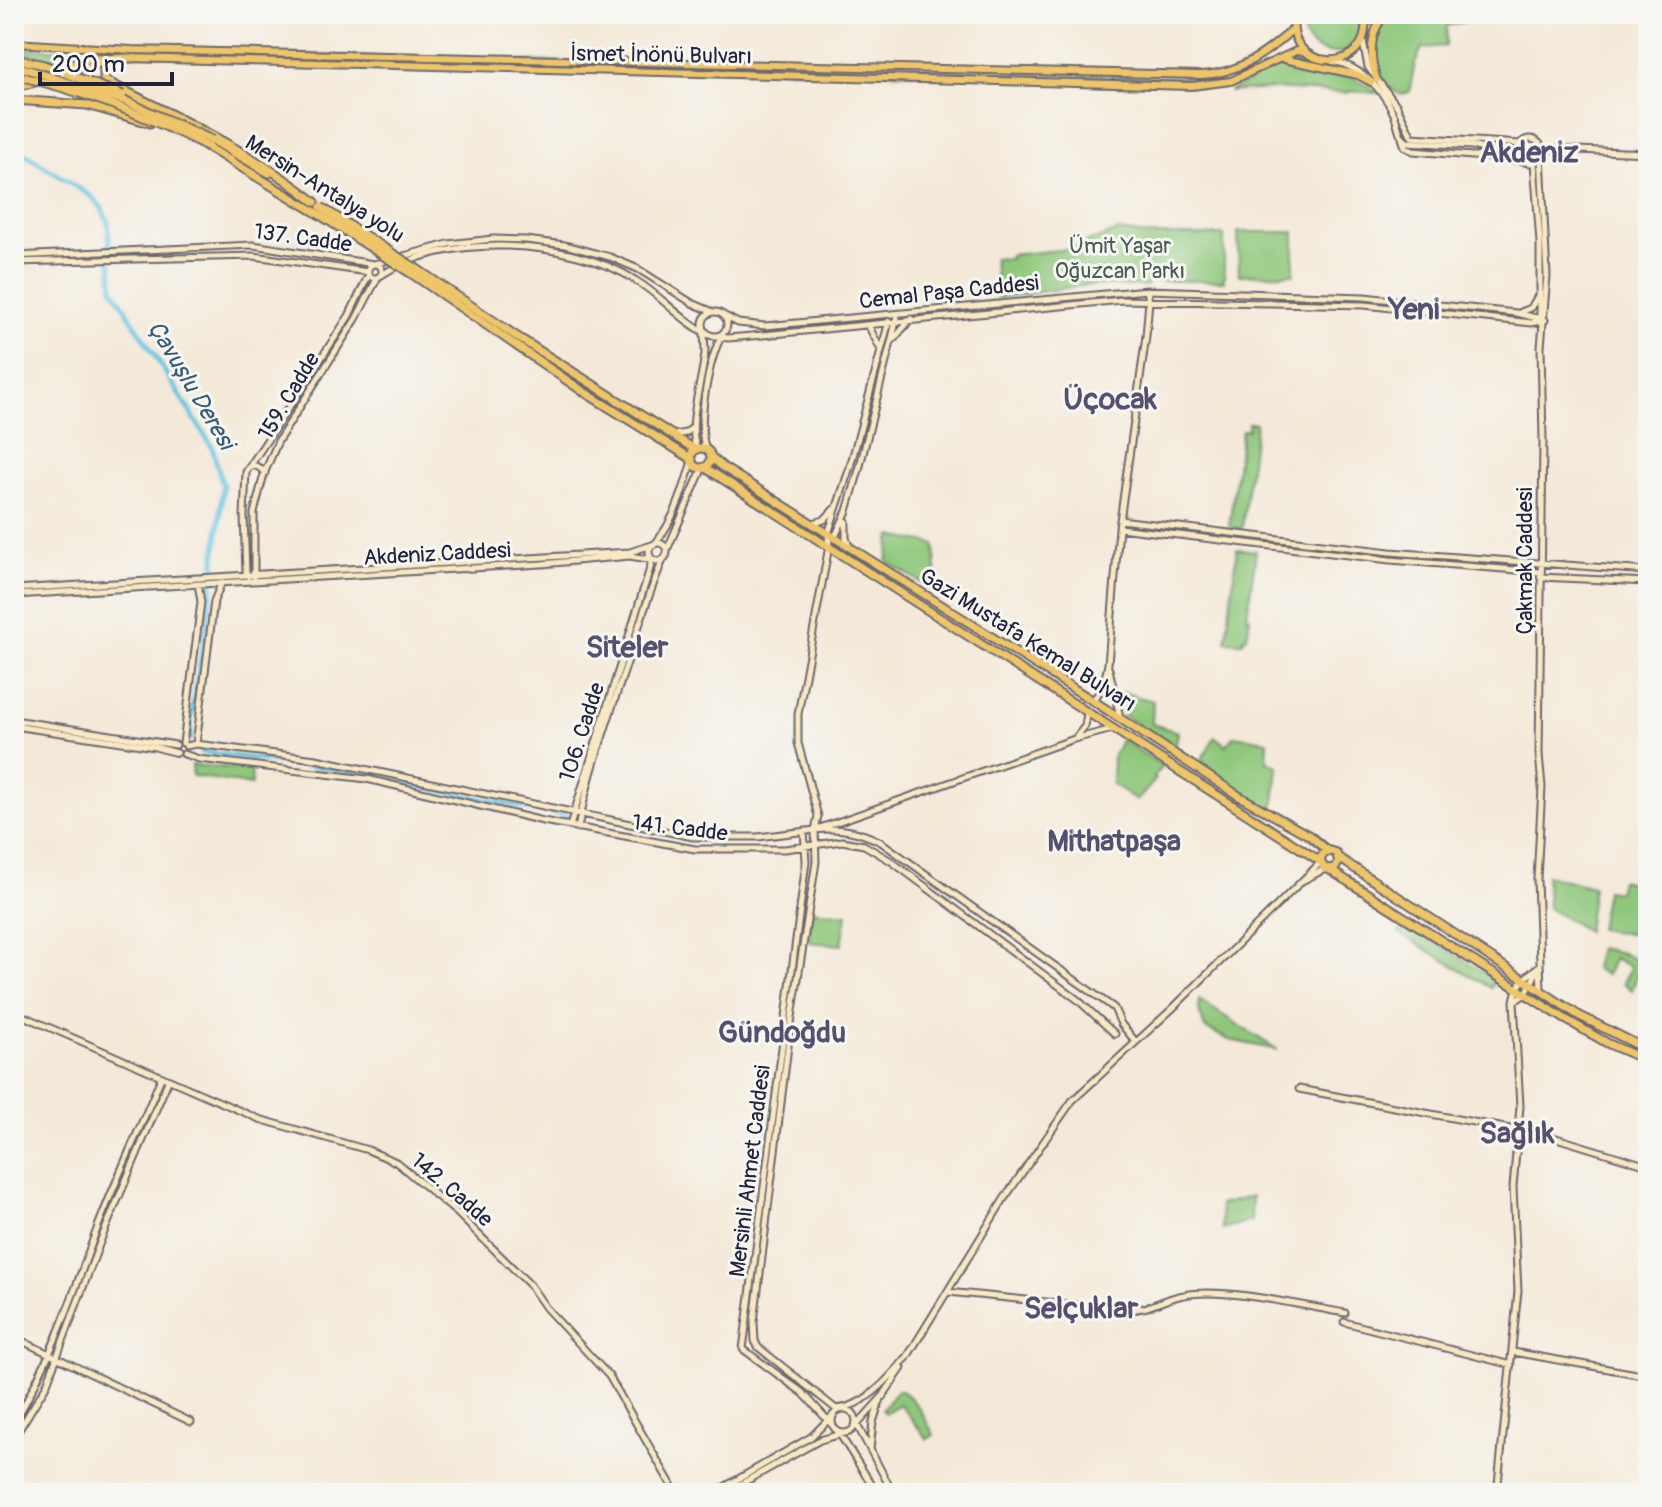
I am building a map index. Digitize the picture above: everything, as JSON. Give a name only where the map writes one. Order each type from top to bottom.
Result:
[{"type":"highway","points":[[14,58],[44,65],[106,88],[182,124],[210,144]]},
{"type":"highway","points":[[14,85],[88,59],[133,58]]},
{"type":"highway","points":[[113,61],[104,69],[104,80],[245,152],[283,176],[318,207]]},
{"type":"highway","points":[[14,65],[117,98],[182,124]]},
{"type":"highway","points":[[14,75],[91,97],[210,144]]},
{"type":"highway","points":[[14,100],[76,104],[112,111],[210,144]]},
{"type":"highway","name":"Mersin-Antalya yolu","points":[[210,144],[318,207],[415,272]]},
{"type":"highway","points":[[415,272],[581,390],[692,460],[703,451]]},
{"type":"highway","name":"Gazi Mustafa Kemal Bulvarı","points":[[415,272],[703,451],[830,540],[851,550],[1239,796],[1310,836],[1328,851]]},
{"type":"highway","points":[[703,451],[704,467]]},
{"type":"highway","name":"Gazi Mustafa Kemal Bulvarı","points":[[692,460],[698,467],[704,467],[830,540],[1113,729],[1516,989],[1589,1033],[1648,1061]]},
{"type":"highway","points":[[1339,858],[1337,866],[1324,866],[1323,854],[1333,851],[1339,858],[1579,1016],[1648,1050]]},
{"type":"main road","points":[[1295,14],[1295,38],[1305,52],[1330,61],[1339,60],[1355,51],[1364,36],[1364,14]]},
{"type":"main road","points":[[1366,24],[1373,14]]},
{"type":"main road","points":[[1280,58],[1340,70],[1374,81],[1372,47],[1378,24],[1386,14]]},
{"type":"main road","name":"İsmet İnönü Bulvarı","points":[[14,43],[132,50],[1201,75],[1227,71],[1254,60],[1267,53],[1293,29]]},
{"type":"main road","name":"İsmet İnönü Bulvarı","points":[[14,85],[133,58],[1192,86],[1231,81],[1296,51],[1305,52]]},
{"type":"street","points":[[1364,36],[1362,44],[1374,81],[1392,109],[1405,147],[1413,151],[1534,162],[1546,150],[1554,149],[1648,153]]},
{"type":"street","points":[[1330,61],[1351,65],[1374,81],[1397,106],[1412,137],[1521,144],[1535,140],[1542,149],[1541,155]]},
{"type":"street","points":[[1401,137],[1414,143],[1472,146],[1486,150],[1497,158]]},
{"type":"street","points":[[1521,144],[1519,153],[1525,161]]},
{"type":"street","name":"Çakmak Caddesi","points":[[1541,155],[1547,276],[1542,318]]},
{"type":"street","name":"Çakmak Caddesi","points":[[1534,162],[1542,318],[1539,754],[1542,787],[1537,879],[1541,991]]},
{"type":"street","name":"137. Cadde","points":[[125,255],[253,245],[374,264],[448,244],[493,239],[565,245],[610,257],[638,269],[692,303],[723,315]]},
{"type":"street","points":[[379,276],[381,269],[374,264],[368,273],[372,277],[379,276],[412,260],[449,250],[494,246],[565,252],[602,263],[633,278],[691,326],[713,333]]},
{"type":"street","name":"137. Cadde","points":[[14,262],[103,255]]},
{"type":"street","name":"137. Cadde","points":[[14,256],[254,256],[368,273]]},
{"type":"street","name":"159. Cadde","points":[[246,574],[245,480],[251,464],[349,316],[368,273]]},
{"type":"street","name":"159. Cadde","points":[[254,577],[254,513],[278,441],[356,319],[379,276]]},
{"type":"street","points":[[1092,701],[1103,688],[1108,664],[1119,528],[1143,367],[1149,301],[1147,290]]},
{"type":"street","name":"Cemal Paşa Caddesi","points":[[723,315],[738,323],[765,326],[893,318],[1147,290],[1364,297],[1542,318]]},
{"type":"street","points":[[1516,313],[1531,308],[1541,291]]},
{"type":"street","name":"Cemal Paşa Caddesi","points":[[713,333],[763,335],[868,324],[893,318],[911,319],[1122,300],[1364,305],[1532,323],[1542,318]]},
{"type":"street","points":[[703,451],[702,422],[715,348],[713,333],[704,318],[713,312]]},
{"type":"street","points":[[703,451],[694,441],[694,427],[705,351],[713,333],[727,322],[723,315]]},
{"type":"street","points":[[851,550],[846,538],[847,511],[891,343],[893,318]]},
{"type":"street","points":[[815,830],[818,816],[798,743],[798,714],[836,505],[893,318]]},
{"type":"street","points":[[891,343],[911,319]]},
{"type":"street","points":[[868,324],[876,335],[881,351]]},
{"type":"street","points":[[674,435],[686,433],[694,427]]},
{"type":"street","points":[[855,450],[862,457]]},
{"type":"street","points":[[654,545],[682,496],[692,460]]},
{"type":"street","points":[[251,464],[265,473]]},
{"type":"street","points":[[654,545],[663,545],[667,550],[704,467]]},
{"type":"street","points":[[245,480],[252,484],[262,482]]},
{"type":"street","points":[[809,523],[824,520],[836,505]]},
{"type":"street","points":[[830,540],[847,511]]},
{"type":"street","points":[[1120,520],[1390,552],[1648,571]]},
{"type":"street","points":[[1119,528],[1390,560],[1648,582]]},
{"type":"street","name":"106. Cadde","points":[[571,824],[628,645],[654,545]]},
{"type":"street","name":"Akdeniz Caddesi","points":[[222,579],[630,552],[654,545]]},
{"type":"street","name":"106. Cadde","points":[[579,826],[602,736],[667,550]]},
{"type":"street","name":"Akdeniz Caddesi","points":[[222,579],[246,574],[254,577],[542,564],[630,556],[663,560]]},
{"type":"street","points":[[14,592],[205,576],[222,579]]},
{"type":"street","points":[[14,592],[201,584],[222,579]]},
{"type":"street","points":[[196,744],[214,601],[222,579]]},
{"type":"street","points":[[181,748],[201,584]]},
{"type":"street","points":[[1108,664],[1120,719]]},
{"type":"street","points":[[1074,739],[1085,726],[1087,711]]},
{"type":"street","name":"141. Cadde","points":[[14,722],[181,748],[199,759],[367,779],[495,809],[704,850],[785,849],[817,842],[853,843],[876,850],[1078,1000],[1115,1034]]},
{"type":"street","points":[[815,830],[1074,739],[1113,729]]},
{"type":"street","name":"141. Cadde","points":[[181,748],[196,744],[316,759],[693,837],[758,837],[815,830]]},
{"type":"street","points":[[367,779],[370,770]]},
{"type":"street","points":[[495,809],[498,798]]},
{"type":"street","points":[[818,816],[830,824]]},
{"type":"street","points":[[854,816],[854,823],[860,831]]},
{"type":"street","points":[[815,830],[834,828],[860,831],[881,842],[1114,1008],[1121,1024],[1136,1042]]},
{"type":"street","name":"Mersinli Ahmet Caddesi","points":[[755,1344],[754,1322],[817,842],[815,830]]},
{"type":"street","name":"Mersinli Ahmet Caddesi","points":[[743,1349],[805,876],[804,831]]},
{"type":"street","points":[[871,1455],[873,1422],[883,1396],[1004,1199],[1056,1121],[1101,1072],[1172,1009],[1298,883],[1324,866]]},
{"type":"street","points":[[1497,1493],[1513,1352],[1518,1267],[1513,1187],[1520,1133],[1514,1001],[1516,989],[1523,979],[1539,966]]},
{"type":"street","points":[[1514,1001],[1526,994],[1539,966]]},
{"type":"street","name":"142. Cadde","points":[[14,1012],[259,1119],[382,1155],[420,1180],[530,1285],[546,1308],[609,1376],[676,1493]]},
{"type":"street","points":[[14,1438],[46,1386],[96,1234],[161,1078]]},
{"type":"street","points":[[14,1423],[54,1356],[168,1081]]},
{"type":"street","points":[[1299,1089],[1553,1137],[1648,1166]]},
{"type":"street","points":[[763,1181],[771,1185]]},
{"type":"street","points":[[947,1292],[1124,1310],[1145,1310],[1183,1295],[1213,1294],[1252,1297],[1345,1313]]},
{"type":"street","points":[[1344,1322],[1511,1365]]},
{"type":"street","points":[[14,1337],[191,1422]]},
{"type":"street","points":[[743,1349],[755,1344],[832,1408],[852,1412],[871,1455],[893,1493]]},
{"type":"street","points":[[743,1349],[803,1393],[841,1433],[877,1493]]},
{"type":"street","points":[[1513,1352],[1648,1376]]},
{"type":"street","points":[[714,1493],[811,1437],[840,1409],[864,1399],[881,1387],[907,1357]]},
{"type":"street","points":[[725,1493],[820,1440],[856,1425],[883,1396]]},
{"type":"street","points":[[833,1426],[834,1414]]},
{"type":"green space","points":[[1304,14],[1360,14],[1362,31],[1356,43],[1346,50],[1333,53],[1320,51],[1310,44],[1303,31]]},
{"type":"green space","points":[[1392,14],[1483,14],[1483,17],[1447,26],[1446,46],[1422,48],[1415,63],[1409,92],[1401,95],[1383,82],[1375,63],[1377,35]]},
{"type":"green space","points":[[14,48],[1207,78],[1228,75],[1262,59],[1263,62],[1215,80],[125,54],[88,56],[66,63]]},
{"type":"green space","points":[[1281,64],[1332,71],[1357,80],[1378,93],[1270,89],[1229,92]]},
{"type":"green space","name":"Ümit Yaşar Oğuzcan Parkı","points":[[1118,231],[1148,235],[1224,235],[1224,281],[1148,281],[1147,286],[1087,285],[997,298],[994,258],[1010,259],[1010,255],[1069,249]]},
{"type":"green space","points":[[1238,232],[1294,232],[1294,274],[1239,275]]},
{"type":"green space","points":[[1248,423],[1256,423],[1242,529],[1229,527],[1242,430],[1248,430]]},
{"type":"green space","points":[[891,536],[935,544],[937,592],[887,562]]},
{"type":"green space","points":[[1237,549],[1256,551],[1247,638],[1243,642],[1226,641]]},
{"type":"green space","points":[[1124,693],[1153,701],[1152,724],[1178,732],[1175,750],[1123,715]]},
{"type":"green space","points":[[1233,736],[1268,741],[1267,761],[1278,766],[1273,813],[1210,772],[1212,768],[1201,760],[1215,737],[1227,745]]},
{"type":"green space","points":[[1122,739],[1162,766],[1154,777],[1156,779],[1137,801],[1112,784],[1113,756]]},
{"type":"green space","points":[[192,765],[251,769],[252,785],[193,776]]},
{"type":"green space","points":[[1546,875],[1593,887],[1587,931],[1548,908]]},
{"type":"green space","points":[[1621,880],[1631,883],[1637,918],[1635,935],[1599,929],[1606,890],[1618,892]]},
{"type":"green space","points":[[812,910],[847,914],[842,945],[809,942]]},
{"type":"green space","points":[[1406,923],[1495,980],[1491,988],[1399,933]]},
{"type":"green space","points":[[1599,948],[1642,962],[1632,990],[1623,983],[1631,967],[1614,958],[1606,975],[1594,968]]},
{"type":"green space","points":[[1199,1000],[1278,1050],[1229,1040],[1205,1028]]},
{"type":"green space","points":[[1252,1196],[1251,1221],[1222,1229],[1220,1205]]},
{"type":"green space","points":[[897,1390],[914,1402],[934,1435],[927,1439],[900,1404],[885,1413],[882,1410]]},
{"type":"waterway","name":"Çavuşlu Deresi","points":[[14,147],[92,197],[101,207],[108,222],[113,289],[212,447],[223,486],[212,588],[190,724],[191,739]]},
{"type":"waterway","name":"Çavuşlu Deresi","points":[[201,752],[335,769],[577,818]]},
{"type":"district","name":"Akdeniz","points":[[1529,152]]},
{"type":"district","name":"Yeni","points":[[1414,309]]},
{"type":"district","name":"Üçocak","points":[[1110,399]]},
{"type":"district","name":"Siteler","points":[[627,647]]},
{"type":"district","name":"Mithatpaşa","points":[[1114,841]]},
{"type":"district","name":"Gündoğdu","points":[[782,1032]]},
{"type":"district","name":"Sağlık","points":[[1517,1133]]},
{"type":"district","name":"Selçuklar","points":[[1081,1308]]}]
